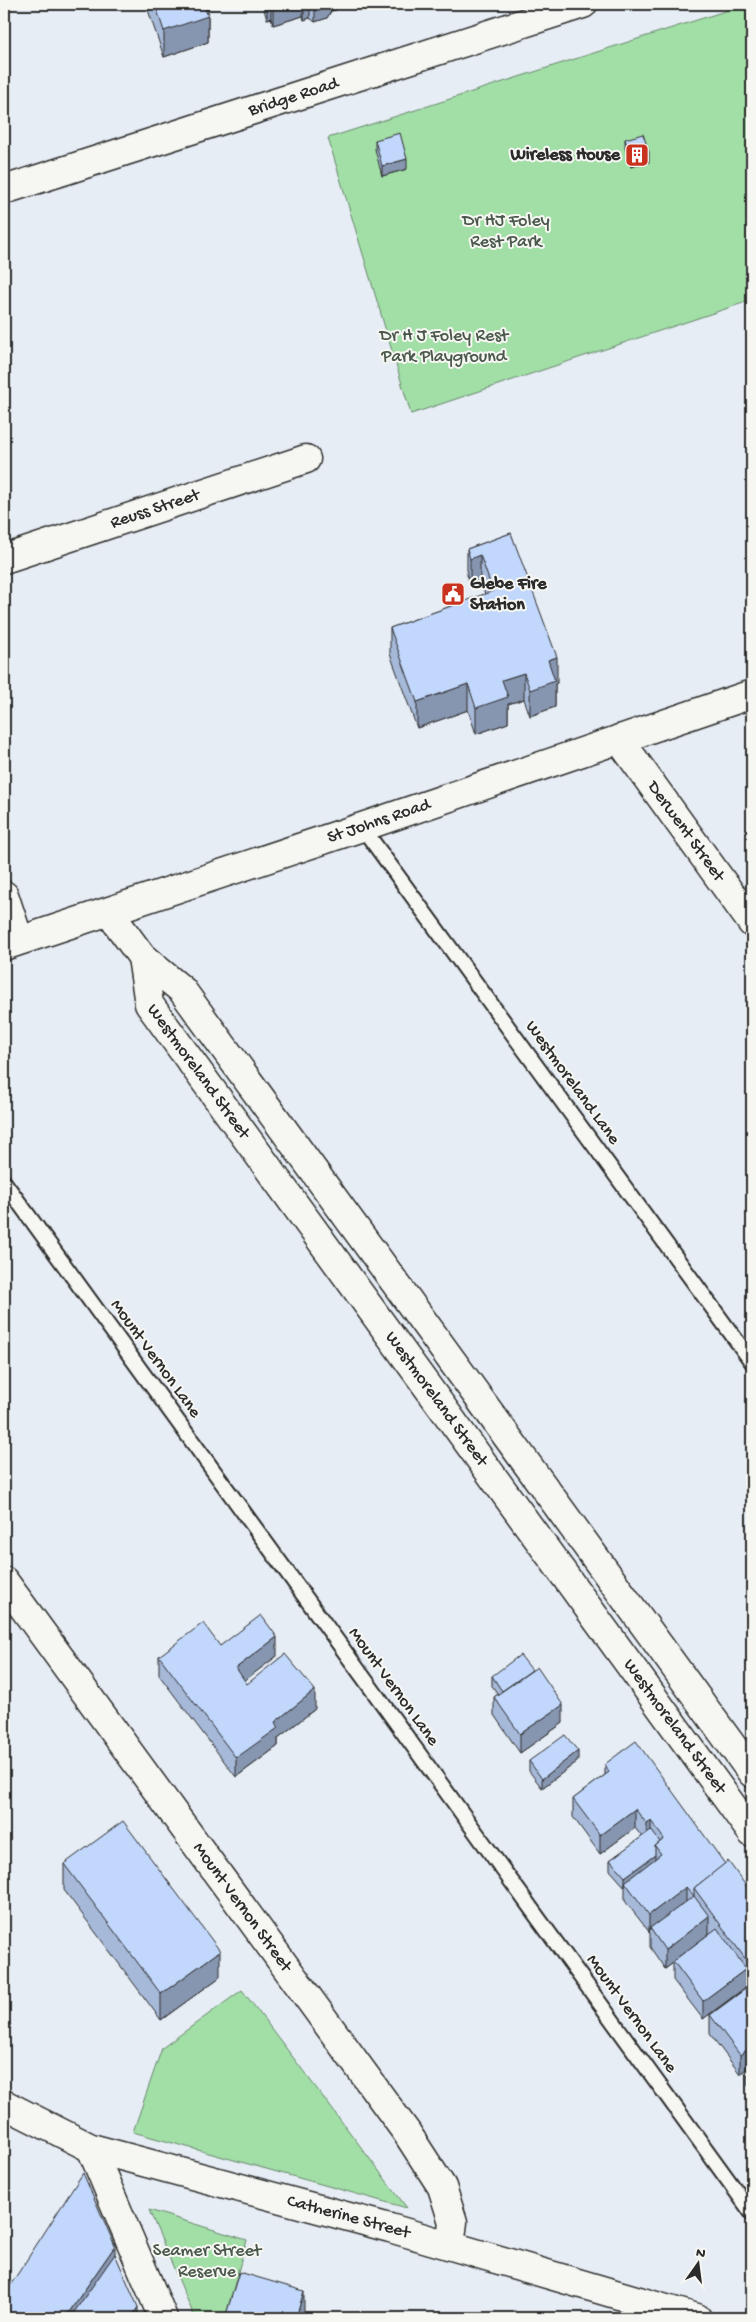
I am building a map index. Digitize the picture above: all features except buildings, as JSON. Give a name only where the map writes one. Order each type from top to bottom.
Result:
[{"type":"street","name":"Bridge Road","points":[[4,190],[547,9],[583,4]]},
{"type":"street","name":"Reuss Street","points":[[4,559],[306,459]]},
{"type":"street","name":"St Johns Road","points":[[12,943],[362,827],[752,694]]},
{"type":"street","name":"Derwent Street","points":[[619,739],[752,923]]},
{"type":"street","points":[[4,895],[12,943]]},
{"type":"street","name":"Westmoreland Street","points":[[109,912],[142,957],[182,990],[752,1773]]},
{"type":"street","name":"Westmoreland Street","points":[[142,957],[149,1004],[752,1833]]},
{"type":"street","name":"Mount Vernon Street","points":[[4,1581],[407,2134],[442,2187],[453,2222],[450,2245]]},
{"type":"street","name":"Catherine Street","points":[[4,2104],[91,2148],[450,2245],[697,2318]]},
{"type":"street","points":[[91,2148],[164,2318]]},
{"type":"lane","name":"Westmoreland Lane","points":[[362,827],[752,1362]]},
{"type":"lane","name":"Mount Vernon Lane","points":[[4,1182],[752,2213]]},
{"type":"green space","name":"Dr HJ Foley Rest Park","points":[[747,4],[752,4],[752,300],[411,414],[328,138]]},
{"type":"green space","points":[[242,1990],[407,2208],[133,2132],[162,2048]]},
{"type":"green space","name":"Seamer Street Reserve","points":[[149,2210],[247,2240],[225,2318],[195,2318]]},
{"type":"place","name":"Wireless House","points":[[637,155]]},
{"type":"place","name":"Glebe Fire Station","points":[[453,594]]},
{"type":"park label","name":"Dr H J Foley Rest Park Playground","points":[[444,346]]}]
